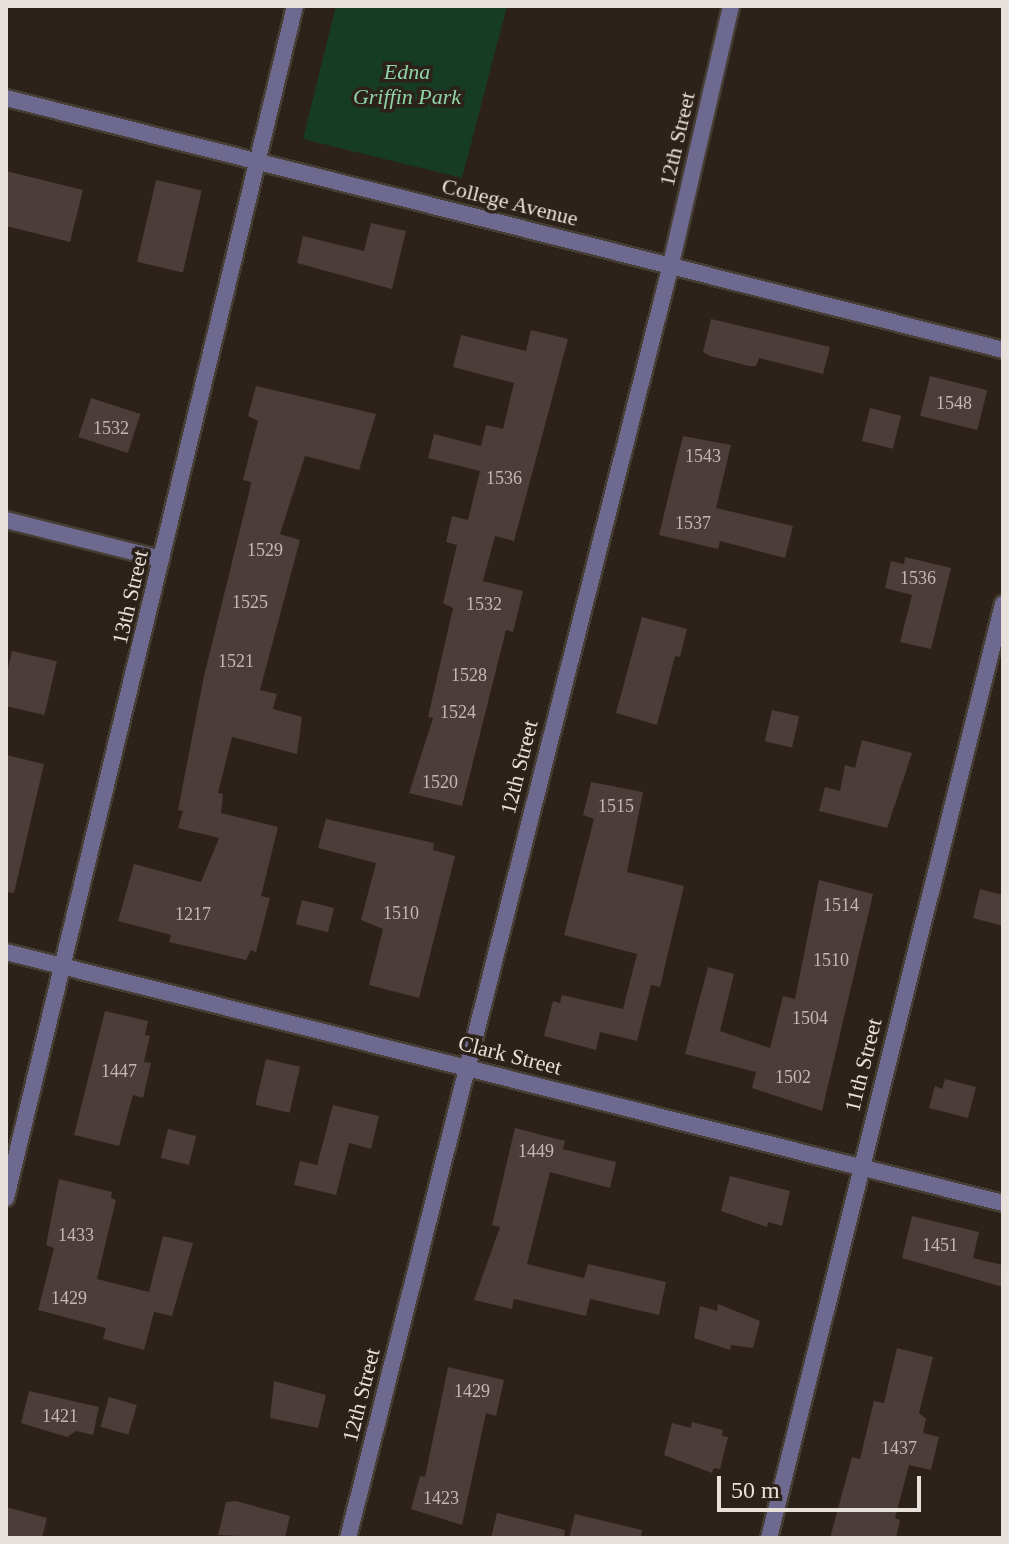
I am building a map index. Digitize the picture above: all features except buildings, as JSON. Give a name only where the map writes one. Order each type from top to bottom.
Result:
[{"type":"street","name":"13th Street","points":[[6,1198],[295,6]]},
{"type":"street","name":"12th Street","points":[[348,1538],[465,1066],[671,264],[731,6]]},
{"type":"street","name":"College Avenue","points":[[6,98],[1003,350]]},
{"type":"street","points":[[6,520],[161,559]]},
{"type":"street","name":"11th Street","points":[[769,1538],[1003,604]]},
{"type":"street","name":"Clark Street","points":[[6,952],[1003,1203]]},
{"type":"green space","name":"Edna Griffin Park","points":[[336,6],[507,6],[462,178],[303,139]]}]
